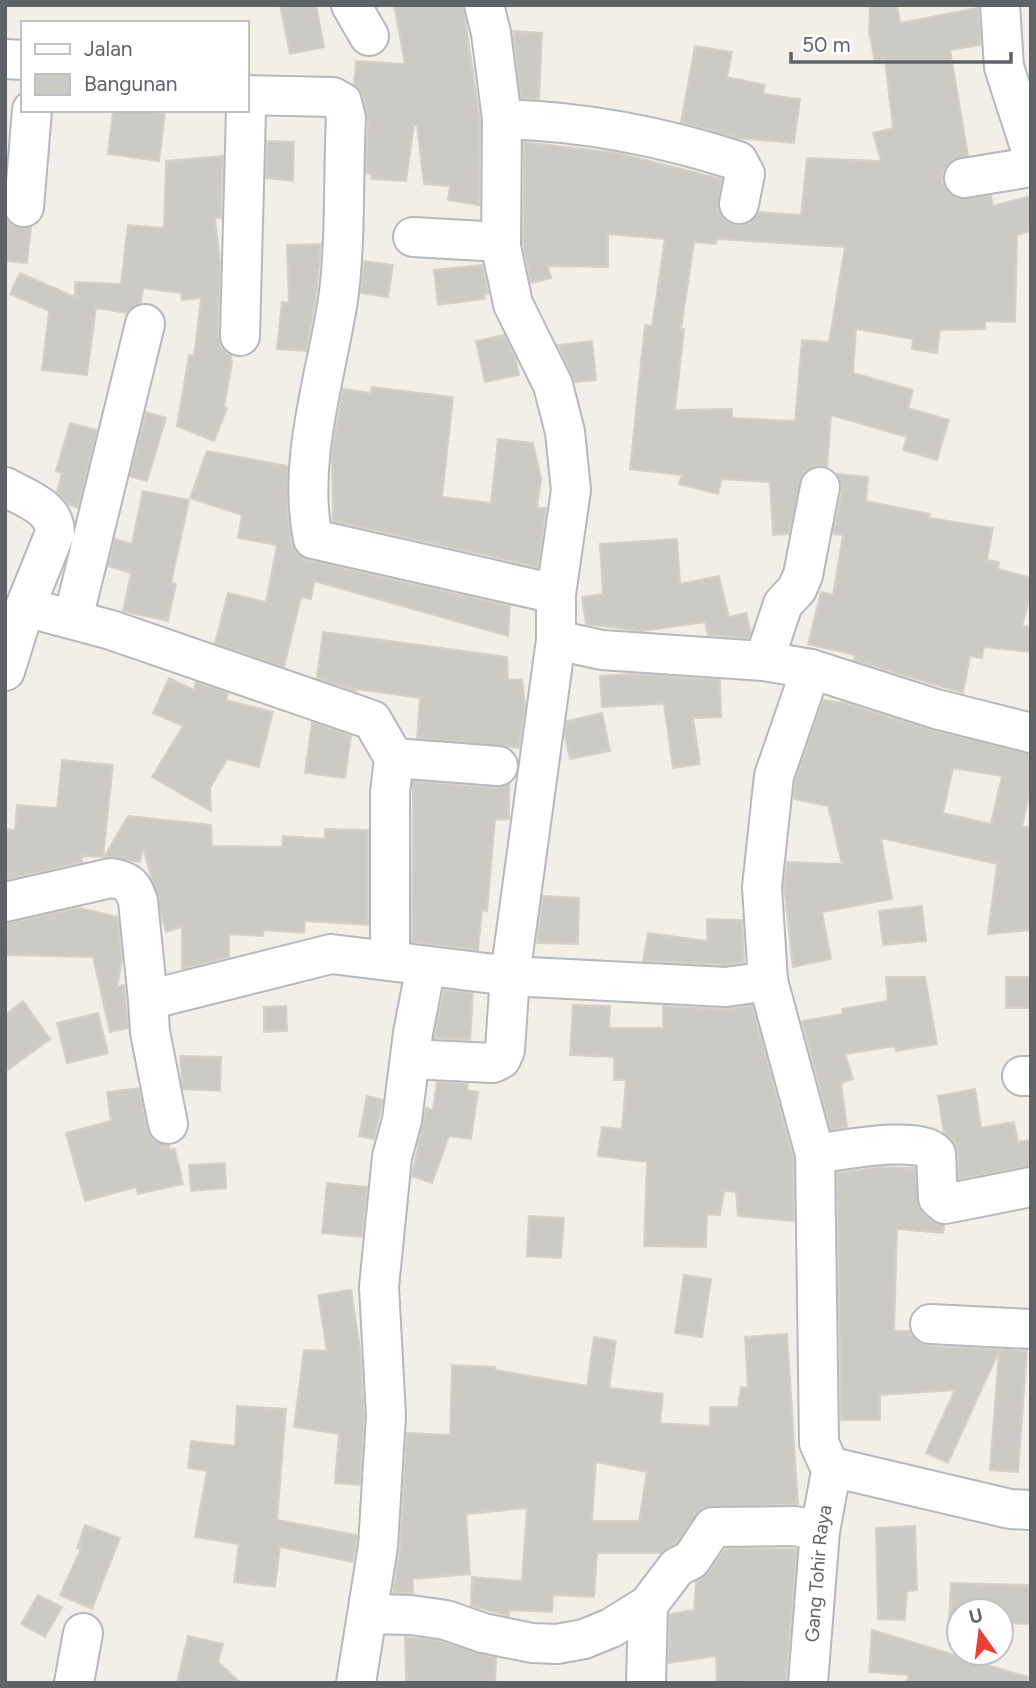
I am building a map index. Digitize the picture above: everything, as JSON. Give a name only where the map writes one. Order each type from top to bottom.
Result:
[{"type":"street","points":[[410,1059],[481,1064],[501,1059],[505,1050],[510,976],[556,640],[556,594],[562,542],[570,513],[571,490],[565,432],[553,385],[513,304],[501,242],[502,119],[491,33],[484,5]]},
{"type":"street","points":[[1000,5],[1004,67],[1031,150]]},
{"type":"street","points":[[248,95],[327,95],[342,102],[345,107],[338,297],[312,446],[309,500],[313,539],[556,594]]},
{"type":"street","points":[[24,207],[32,112]]},
{"type":"street","points":[[240,336],[246,112]]},
{"type":"street","points":[[502,119],[601,126],[738,161],[745,174],[739,204]]},
{"type":"street","points":[[964,178],[1031,167]]},
{"type":"street","points":[[413,237],[501,242]]},
{"type":"street","points":[[72,619],[145,324]]},
{"type":"street","points":[[5,487],[47,510],[55,525],[55,533],[25,607],[5,671]]},
{"type":"street","points":[[764,661],[783,604],[797,589],[803,575],[820,487]]},
{"type":"street","points":[[25,607],[111,630],[372,720],[394,758],[390,793],[408,963],[410,1059],[402,1121],[392,1157],[379,1287],[386,1416],[378,1545],[356,1683]]},
{"type":"street","points":[[556,640],[602,650],[764,661],[811,669],[936,709],[1031,733]]},
{"type":"street","points":[[811,669],[774,776],[762,887],[768,981],[815,1154],[819,1443],[832,1466],[1010,1509],[1031,1510]]},
{"type":"street","points":[[394,758],[498,766]]},
{"type":"street","points":[[5,902],[111,878],[125,880],[134,888],[138,901],[150,1032],[168,1124]]},
{"type":"street","points":[[148,1000],[331,954],[510,976],[726,987],[768,981]]},
{"type":"street","points":[[815,1154],[899,1144],[924,1146],[936,1154],[936,1190],[940,1203],[945,1204],[1031,1188]]},
{"type":"street","points":[[930,1324],[1031,1329]]},
{"type":"street","name":"Gang Tohir Raya","points":[[808,1683],[820,1531],[832,1466]]},
{"type":"street","points":[[369,1614],[411,1615],[446,1620],[483,1633],[531,1643],[557,1644],[600,1634],[648,1605],[677,1567],[691,1560],[713,1527],[795,1526],[820,1531]]},
{"type":"street","points":[[646,1683],[648,1605]]},
{"type":"street","points":[[75,1683],[83,1633]]},
{"type":"building","points":[[280,5],[316,5],[324,47],[290,54]]},
{"type":"building","points":[[394,5],[463,5],[480,120],[479,205],[448,200],[450,186],[424,184],[417,125],[414,125],[406,181],[371,179],[372,174],[366,173],[368,118],[363,96],[354,84],[356,61],[405,64]]},
{"type":"building","points":[[870,5],[897,5],[900,23],[978,8],[981,45],[950,50],[968,155],[950,162],[943,171],[942,181],[947,191],[956,198],[991,196],[993,206],[1031,196],[1031,231],[1017,235],[1015,322],[985,321],[985,329],[940,330],[937,353],[912,349],[913,339],[856,329],[853,373],[913,390],[908,408],[949,420],[937,460],[903,450],[907,437],[831,415],[827,467],[814,466],[803,473],[789,534],[773,535],[770,482],[722,479],[718,494],[679,484],[682,475],[630,469],[645,325],[652,326],[665,239],[608,234],[608,267],[548,266],[551,278],[531,283],[523,245],[524,142],[617,153],[722,179],[718,210],[724,220],[734,225],[747,224],[759,212],[801,215],[807,158],[881,161],[873,133],[893,128],[885,59],[875,61],[869,32]],"holes":[[[717,239],[845,247],[829,342],[802,340],[795,421],[732,418],[732,409],[675,410],[684,329],[681,329],[694,242],[716,244]]]},
{"type":"building","points":[[513,31],[542,33],[539,99],[521,98]]},
{"type":"building","points":[[695,46],[732,52],[727,77],[765,85],[763,94],[800,99],[794,143],[738,138],[681,122]]},
{"type":"building","points":[[113,112],[165,113],[159,161],[108,154]]},
{"type":"building","points":[[267,141],[294,142],[293,181],[266,178]]},
{"type":"building","points":[[223,156],[221,218],[215,218],[220,263],[218,335],[221,347],[231,356],[232,363],[224,407],[227,408],[214,441],[177,426],[189,355],[194,356],[201,298],[182,300],[181,293],[143,288],[141,303],[127,313],[96,308],[87,375],[42,370],[49,311],[10,294],[20,273],[75,297],[75,282],[121,284],[128,225],[164,228],[166,161]]},
{"type":"building","points":[[5,218],[12,225],[31,227],[27,263],[5,261]]},
{"type":"building","points":[[321,244],[316,297],[306,351],[277,349],[282,302],[289,303],[287,245]]},
{"type":"building","points":[[364,261],[393,265],[388,297],[361,293]]},
{"type":"building","points":[[482,265],[488,293],[484,294],[485,299],[438,305],[434,270]]},
{"type":"building","points":[[504,335],[515,357],[519,375],[485,382],[476,341]]},
{"type":"building","points":[[592,341],[596,380],[575,382],[558,345]]},
{"type":"building","points":[[372,387],[453,397],[442,497],[491,503],[498,439],[533,443],[541,479],[537,508],[546,508],[538,567],[333,521],[332,452],[343,389],[371,393]]},
{"type":"building","points":[[146,412],[166,418],[147,481],[130,476]]},
{"type":"building","points":[[70,423],[97,430],[78,508],[69,505],[57,492],[62,473],[56,471]]},
{"type":"building","points":[[207,451],[288,466],[287,512],[291,542],[297,554],[308,560],[510,606],[508,636],[314,581],[311,599],[301,597],[284,667],[215,643],[228,593],[266,602],[277,545],[238,538],[242,515],[190,498]]},
{"type":"building","points":[[837,474],[868,477],[866,501],[930,514],[929,518],[993,528],[987,560],[999,562],[998,569],[1031,578],[1031,594],[1022,626],[1031,627],[1031,652],[984,647],[982,658],[970,656],[963,693],[854,660],[855,655],[808,644],[821,592],[833,595],[843,535],[833,534],[842,490]]},
{"type":"building","points":[[143,491],[189,500],[171,583],[176,584],[168,621],[123,611],[131,573],[108,566],[115,539],[132,544]]},
{"type":"building","points":[[677,539],[680,584],[719,576],[729,617],[746,613],[751,632],[749,638],[708,635],[705,622],[642,631],[586,624],[582,597],[603,594],[600,544]]},
{"type":"building","points":[[323,632],[507,657],[508,680],[522,679],[525,705],[519,748],[417,738],[420,698],[356,691],[317,678]]},
{"type":"building","points":[[632,674],[720,680],[721,717],[693,718],[700,764],[673,768],[664,704],[602,707],[600,676]]},
{"type":"building","points":[[169,678],[194,690],[196,682],[228,693],[226,700],[273,712],[259,767],[227,759],[210,788],[211,811],[152,777],[183,726],[153,713]]},
{"type":"building","points":[[823,700],[845,703],[931,730],[1031,754],[1031,788],[1022,826],[1031,828],[1031,930],[988,934],[997,864],[881,838],[892,899],[822,912],[831,959],[793,967],[784,887],[787,862],[842,864],[828,806],[794,799],[795,781]],"holes":[[[953,768],[1002,776],[991,824],[943,813]]]},
{"type":"building","points":[[602,713],[610,751],[570,759],[565,736],[567,721]]},
{"type":"building","points":[[312,722],[351,736],[345,778],[305,773]]},
{"type":"building","points":[[62,760],[113,765],[103,857],[82,856],[82,862],[8,879],[5,876],[5,829],[15,830],[17,805],[57,808]]},
{"type":"building","points":[[413,781],[496,788],[509,784],[509,819],[495,820],[487,911],[482,910],[478,950],[412,942]]},
{"type":"building","points":[[128,816],[211,825],[212,846],[282,847],[283,836],[325,839],[325,829],[368,830],[368,925],[305,921],[304,933],[264,930],[263,936],[229,934],[229,957],[182,969],[182,927],[166,932],[143,847],[140,862],[104,857]]},
{"type":"building","points":[[543,896],[579,898],[578,944],[537,943]]},
{"type":"building","points":[[922,906],[926,941],[883,945],[879,911]]},
{"type":"building","points":[[79,908],[118,917],[122,960],[117,987],[124,985],[128,1028],[110,1032],[93,957],[6,955],[7,923]]},
{"type":"building","points":[[707,919],[742,920],[744,962],[725,965],[643,961],[648,933],[707,941]]},
{"type":"building","points":[[886,977],[925,977],[937,1044],[896,1051],[895,1046],[845,1054],[853,1079],[841,1083],[847,1127],[831,1130],[802,1021],[843,1014],[842,1009],[888,1001]]},
{"type":"building","points":[[1006,977],[1031,977],[1031,1008],[1006,1008]]},
{"type":"building","points":[[444,990],[473,993],[470,1040],[434,1038]]},
{"type":"building","points":[[23,1001],[50,1039],[5,1072],[5,1015]]},
{"type":"building","points":[[573,1005],[610,1006],[609,1028],[663,1028],[663,1006],[725,1009],[752,1005],[793,1157],[794,1221],[738,1216],[736,1192],[724,1191],[720,1215],[707,1214],[706,1247],[644,1246],[647,1162],[598,1156],[602,1127],[622,1129],[626,1080],[614,1080],[614,1057],[570,1055]]},
{"type":"building","points":[[286,1006],[287,1031],[264,1032],[264,1007]]},
{"type":"building","points":[[98,1013],[108,1053],[67,1063],[57,1023]]},
{"type":"building","points":[[180,1056],[221,1057],[220,1091],[183,1089]]},
{"type":"building","points":[[437,1082],[468,1084],[467,1090],[478,1092],[471,1139],[449,1136],[432,1183],[412,1176],[426,1108],[433,1110]]},
{"type":"building","points":[[139,1088],[147,1129],[152,1139],[169,1145],[170,1150],[175,1149],[183,1184],[138,1194],[136,1187],[85,1201],[66,1133],[111,1121],[107,1092]]},
{"type":"building","points":[[975,1089],[981,1128],[1014,1122],[1018,1142],[1031,1140],[1031,1166],[959,1179],[958,1152],[955,1143],[944,1133],[938,1096]]},
{"type":"building","points":[[367,1096],[383,1100],[374,1139],[359,1136]]},
{"type":"building","points":[[225,1163],[226,1188],[191,1191],[189,1165]]},
{"type":"building","points":[[881,1167],[915,1168],[919,1208],[931,1221],[944,1225],[943,1233],[897,1229],[894,1331],[910,1331],[918,1342],[929,1346],[1027,1351],[1018,1472],[990,1470],[999,1351],[948,1463],[926,1453],[955,1390],[880,1395],[880,1420],[841,1420],[837,1173]]},
{"type":"building","points":[[327,1183],[367,1187],[362,1237],[322,1233]]},
{"type":"building","points":[[529,1216],[564,1218],[561,1258],[527,1256]]},
{"type":"building","points":[[684,1275],[711,1279],[702,1337],[675,1333]]},
{"type":"building","points":[[351,1290],[360,1348],[364,1416],[360,1485],[335,1483],[339,1434],[294,1427],[304,1350],[327,1351],[318,1295]]},
{"type":"building","points":[[787,1334],[798,1504],[703,1508],[676,1543],[661,1553],[597,1553],[594,1597],[553,1595],[552,1612],[509,1610],[509,1616],[471,1606],[472,1577],[522,1581],[527,1508],[466,1514],[470,1574],[413,1579],[413,1593],[393,1593],[400,1547],[407,1433],[450,1435],[452,1365],[495,1367],[495,1370],[587,1386],[594,1337],[616,1341],[609,1388],[663,1394],[660,1423],[710,1426],[710,1407],[738,1407],[741,1387],[748,1388],[745,1337]],"holes":[[[596,1462],[647,1472],[639,1521],[592,1521]]]},
{"type":"building","points":[[237,1406],[286,1409],[277,1520],[357,1535],[353,1562],[280,1547],[275,1587],[234,1582],[239,1544],[195,1537],[207,1471],[188,1468],[191,1441],[235,1446]]},
{"type":"building","points":[[85,1525],[120,1538],[92,1609],[60,1595],[81,1549],[77,1548]]},
{"type":"building","points":[[915,1526],[917,1590],[907,1591],[905,1620],[878,1619],[876,1528]]},
{"type":"building","points":[[725,1549],[797,1549],[786,1680],[717,1683],[716,1656],[668,1663],[670,1614],[694,1610],[696,1582],[709,1572]]},
{"type":"building","points":[[951,1583],[1031,1585],[1031,1624],[1015,1623],[1015,1597],[950,1597]]},
{"type":"building","points":[[38,1595],[62,1607],[45,1637],[21,1624]]},
{"type":"building","points":[[872,1630],[945,1652],[945,1667],[995,1667],[1028,1677],[1027,1683],[906,1683],[909,1675],[869,1672]]},
{"type":"building","points":[[188,1636],[223,1644],[218,1662],[241,1683],[177,1683]]},
{"type":"building","points":[[405,1637],[441,1641],[496,1658],[495,1683],[406,1683]]}]
